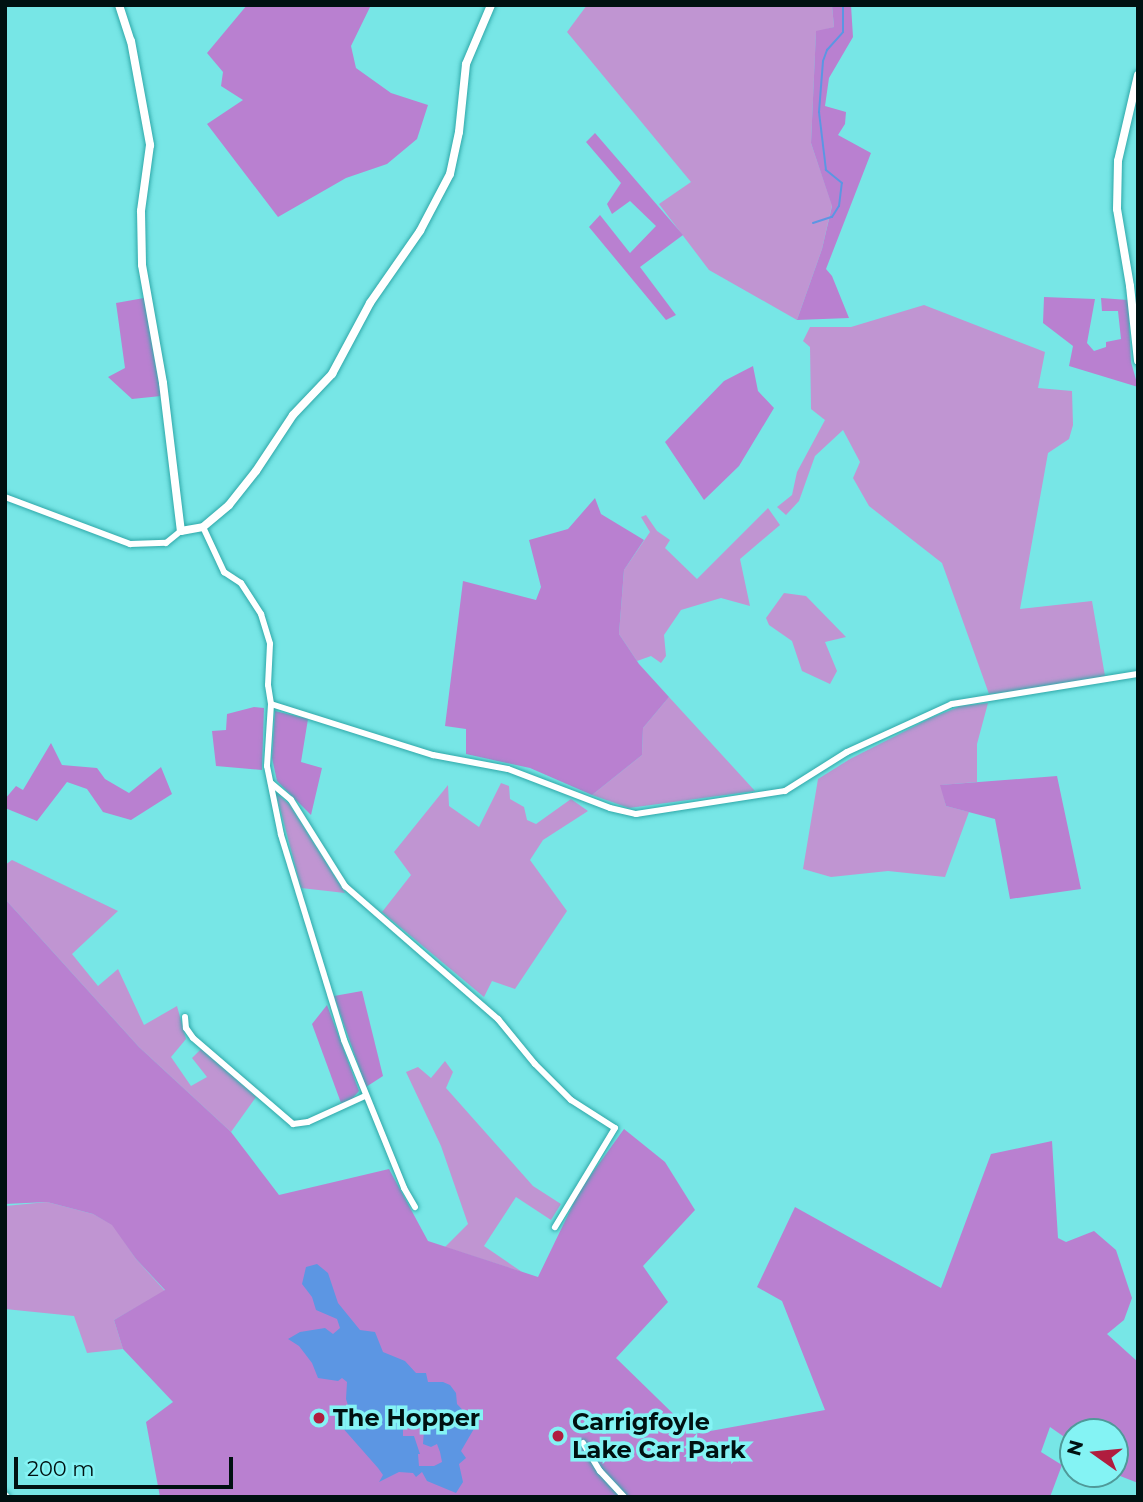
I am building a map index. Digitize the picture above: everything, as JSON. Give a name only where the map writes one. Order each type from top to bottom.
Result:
[{"type":"street","points":[[120,5],[131,41],[149,145],[141,211],[142,265],[163,383],[181,531]]},
{"type":"street","points":[[5,497],[130,544],[166,542],[181,531],[202,527],[229,505],[293,415],[332,374],[370,303],[420,231],[450,174],[459,132],[466,64],[491,5]]},
{"type":"street","points":[[1138,75],[1118,161],[1116,209],[1130,286],[1138,361]]},
{"type":"street","points":[[202,527],[223,572],[241,583],[261,614],[270,644],[268,685],[271,704],[267,766],[281,835],[309,931],[365,1096],[415,1207]]},
{"type":"street","points":[[271,704],[433,755],[508,769],[610,808],[636,814],[785,791],[847,752],[952,704],[1138,674]]},
{"type":"street","points":[[271,783],[291,800],[345,886],[498,1019],[535,1065],[571,1100],[615,1128],[555,1227]]},
{"type":"street","points":[[185,1017],[186,1028],[193,1038],[293,1124],[308,1122],[365,1096]]},
{"type":"street","points":[[583,1443],[600,1471],[624,1497]]},
{"type":"shaded area","points":[[247,5],[371,5],[351,46],[356,68],[391,93],[428,105],[417,139],[387,164],[346,178],[278,217],[207,124],[243,100],[221,86],[223,72],[207,53]]},
{"type":"shaded area","points":[[587,5],[832,5],[834,27],[816,32],[811,143],[832,205],[822,249],[797,320],[709,270],[659,204],[691,182],[567,32]]},
{"type":"shaded area","points":[[832,5],[851,5],[853,37],[829,78],[825,106],[846,112],[845,124],[838,135],[871,153],[826,269],[832,276],[849,318],[797,320],[822,249],[832,206],[811,143],[816,31],[834,27]]},
{"type":"shaded area","points":[[595,133],[683,235],[640,267],[676,315],[666,320],[589,227],[600,215],[630,253],[656,226],[630,201],[612,214],[607,204],[621,183],[586,142]]},
{"type":"shaded area","points":[[1044,297],[1095,299],[1087,343],[1094,351],[1106,347],[1106,342],[1121,339],[1118,311],[1102,311],[1101,298],[1128,300],[1131,362],[1138,387],[1069,366],[1073,346],[1043,323]]},
{"type":"shaded area","points":[[144,298],[161,396],[132,399],[108,377],[125,368],[116,303]]},
{"type":"shaded area","points":[[924,305],[1045,352],[1038,388],[1072,391],[1073,425],[1069,439],[1048,453],[1020,609],[1092,601],[1105,676],[1058,686],[989,694],[942,563],[869,506],[853,478],[860,462],[843,430],[815,456],[799,501],[786,515],[777,507],[792,495],[797,472],[825,420],[811,409],[810,347],[803,341],[810,327],[851,327]]},
{"type":"shaded area","points":[[753,366],[758,391],[774,408],[739,466],[704,500],[665,442],[724,381]]},
{"type":"shaded area","points":[[595,498],[601,514],[644,540],[624,570],[619,634],[639,664],[669,697],[643,728],[642,755],[592,795],[530,768],[466,754],[466,729],[445,726],[463,581],[536,600],[541,587],[529,540],[568,529]]},
{"type":"shaded area","points":[[768,508],[780,525],[740,559],[750,606],[721,598],[681,610],[664,635],[666,656],[661,663],[651,656],[637,661],[619,634],[624,570],[650,532],[641,517],[646,515],[657,531],[670,540],[665,548],[697,579]]},
{"type":"shaded area","points":[[784,593],[806,596],[846,637],[825,642],[837,671],[830,684],[802,671],[792,641],[769,625],[766,618]]},
{"type":"shaded area","points":[[669,697],[755,791],[629,808],[592,795],[642,755],[643,728]]},
{"type":"shaded area","points":[[988,703],[977,744],[977,782],[941,785],[946,806],[969,812],[945,877],[888,871],[831,877],[803,869],[818,779],[850,759],[931,718],[961,706]]},
{"type":"shaded area","points":[[254,707],[264,708],[262,770],[216,766],[212,731],[226,730],[227,714]]},
{"type":"shaded area","points":[[275,711],[308,719],[301,762],[322,768],[311,815],[277,781],[272,758]]},
{"type":"shaded area","points":[[51,743],[62,765],[97,768],[105,779],[129,793],[161,767],[172,794],[131,820],[103,812],[87,789],[67,782],[37,821],[5,808],[5,799],[16,786],[23,790]]},
{"type":"shaded area","points":[[1057,776],[1081,889],[1010,899],[995,819],[946,806],[940,785]]},
{"type":"shaded area","points":[[501,783],[509,786],[510,799],[524,807],[527,820],[536,824],[571,799],[588,811],[543,840],[530,860],[567,911],[515,989],[492,981],[484,997],[382,912],[411,875],[394,852],[448,785],[449,806],[479,827]]},
{"type":"shaded area","points":[[276,793],[289,804],[345,893],[301,888]]},
{"type":"shaded area","points":[[12,860],[118,911],[72,954],[98,986],[118,969],[144,1025],[177,1006],[186,1039],[171,1057],[191,1086],[207,1077],[192,1058],[201,1049],[256,1097],[231,1132],[139,1047],[5,899],[5,865]]},
{"type":"shaded area","points":[[5,899],[139,1047],[231,1132],[279,1195],[389,1169],[428,1241],[538,1277],[580,1190],[624,1129],[665,1162],[695,1210],[643,1266],[668,1302],[616,1358],[694,1434],[825,1410],[782,1301],[757,1287],[795,1207],[941,1288],[991,1154],[1052,1141],[1058,1238],[1066,1242],[1094,1231],[1116,1250],[1132,1298],[1124,1320],[1107,1334],[1138,1362],[1138,1483],[1129,1479],[1129,1418],[1059,1418],[1059,1433],[1050,1427],[1041,1452],[1059,1463],[1059,1473],[1050,1497],[160,1497],[146,1422],[173,1402],[123,1349],[114,1320],[165,1290],[136,1259],[112,1225],[93,1214],[47,1202],[5,1204]]},
{"type":"shaded area","points":[[362,991],[383,1076],[366,1087],[334,996]]},
{"type":"shaded area","points":[[327,1005],[359,1091],[351,1100],[341,1103],[312,1024]]},
{"type":"shaded area","points":[[445,1061],[453,1072],[446,1088],[533,1186],[561,1204],[551,1220],[516,1197],[484,1246],[522,1272],[445,1247],[468,1224],[441,1146],[406,1072],[418,1067],[431,1078]]},
{"type":"shaded area","points":[[47,1202],[93,1214],[113,1225],[136,1259],[165,1291],[114,1320],[123,1349],[87,1353],[74,1316],[5,1309],[5,1206]]},
{"type":"water","points":[[317,1264],[328,1273],[338,1303],[360,1330],[375,1332],[383,1352],[405,1361],[416,1373],[426,1373],[428,1382],[443,1382],[450,1385],[456,1393],[457,1404],[473,1421],[475,1427],[461,1451],[466,1458],[459,1464],[463,1482],[456,1493],[427,1481],[422,1472],[416,1477],[413,1473],[399,1472],[379,1482],[383,1475],[341,1426],[345,1417],[351,1415],[346,1399],[347,1382],[342,1378],[338,1381],[318,1378],[312,1363],[299,1346],[288,1339],[300,1332],[325,1328],[333,1334],[340,1328],[337,1319],[316,1310],[312,1297],[302,1284],[306,1267]],"holes":[[[414,1413],[420,1419],[420,1429],[424,1430],[423,1444],[431,1447],[437,1444],[440,1452],[442,1462],[434,1466],[419,1466],[420,1454],[414,1436],[403,1436],[403,1420]]]},
{"type":"waterway","points":[[813,223],[832,217],[839,206],[842,183],[826,170],[819,112],[823,61],[827,50],[843,32],[843,5]]},
{"type":"place","name":"The Hopper","points":[[319,1418]]},
{"type":"place","name":"Carrigfoyle Lake Car Park","points":[[558,1436]]}]
